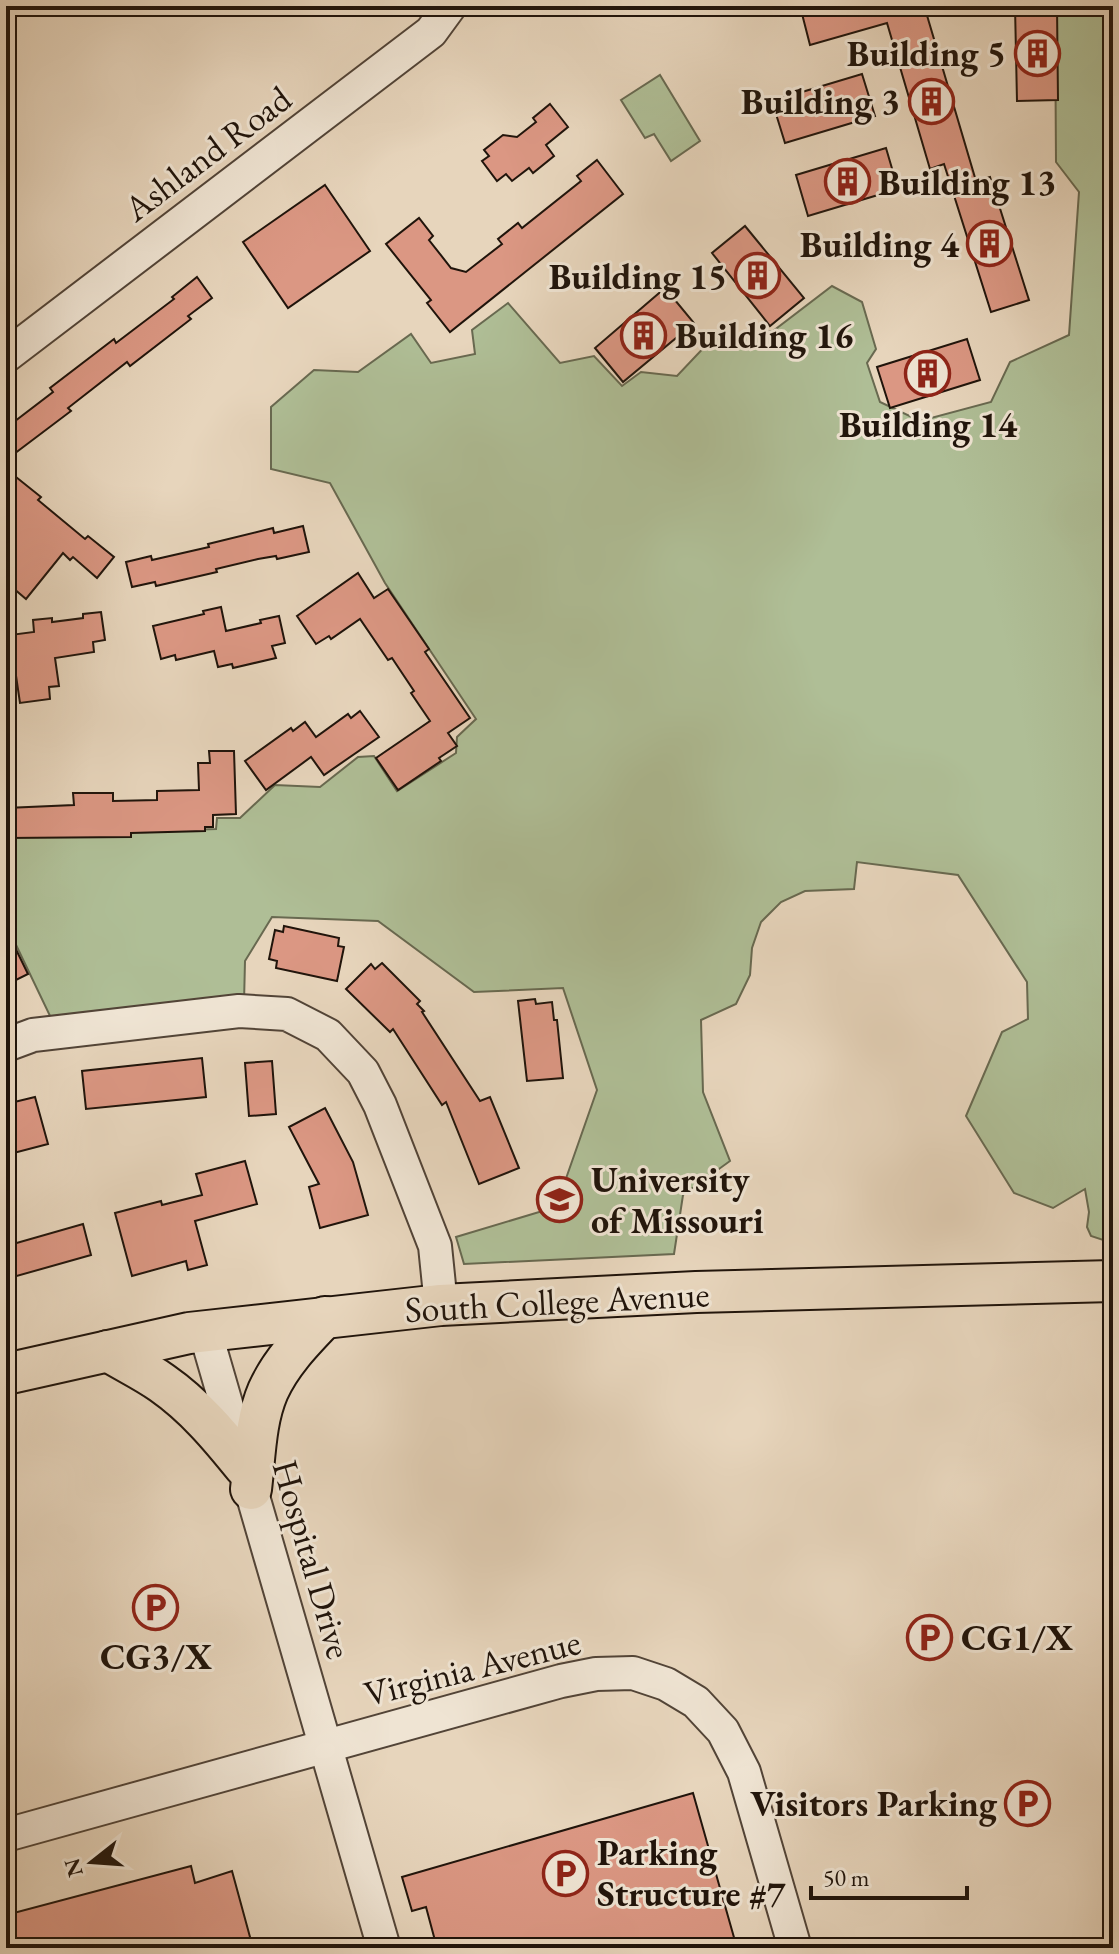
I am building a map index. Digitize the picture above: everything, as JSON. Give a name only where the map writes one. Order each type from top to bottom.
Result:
[{"type":"main road","points":[[1113,1255],[1094,1282],[1113,1302]]},
{"type":"main road","name":"South College Avenue","points":[[6,1374],[189,1333],[441,1305],[712,1292],[1094,1282]]},
{"type":"main road","points":[[248,1478],[267,1393],[287,1358],[325,1317]]},
{"type":"main road","points":[[108,1351],[161,1382],[212,1426],[248,1478]]},
{"type":"street","name":"Ashland Road","points":[[6,356],[431,32],[450,6]]},
{"type":"street","points":[[6,1045],[33,1035],[239,1011],[287,1014],[328,1035],[363,1072],[380,1105],[435,1246],[441,1305]]},
{"type":"street","name":"Hospital Drive","points":[[205,1331],[384,1948]]},
{"type":"street","name":"Virginia Avenue","points":[[6,1835],[561,1681],[596,1674],[633,1673],[666,1684],[696,1702],[723,1731],[744,1772],[795,1948]]},
{"type":"green space","points":[[1055,6],[1113,6],[1113,1037],[1110,1151],[1113,1158],[1113,1232],[1103,1240],[1091,1236],[1087,1227],[1089,1212],[1085,1189],[1053,1208],[1014,1193],[966,1116],[1002,1032],[1028,1019],[1027,982],[958,875],[857,862],[854,889],[805,891],[781,902],[761,922],[752,948],[750,975],[736,1004],[701,1020],[703,1092],[730,1161],[683,1195],[674,1254],[464,1264],[456,1237],[556,1207],[597,1090],[563,988],[474,992],[378,921],[272,917],[245,961],[244,1003],[51,1018],[6,924],[6,836],[216,829],[217,818],[240,818],[275,785],[320,787],[358,757],[374,756],[397,791],[456,753],[457,737],[476,719],[385,583],[330,483],[271,469],[271,407],[314,370],[358,372],[411,334],[431,363],[475,354],[472,330],[508,303],[560,363],[594,356],[622,386],[641,372],[677,376],[711,340],[773,331],[832,286],[862,302],[876,349],[867,363],[880,402],[920,421],[991,402],[1010,362],[1069,335],[1079,192],[1056,162]]},
{"type":"green space","points":[[660,75],[700,141],[671,161],[654,134],[645,138],[621,100]]},
{"type":"building","points":[[800,6],[930,6],[931,11],[926,12],[976,181],[990,177],[1029,300],[991,312],[944,164],[930,169],[887,23],[810,45]]},
{"type":"building","name":"Building 5","points":[[1015,6],[1057,6],[1058,100],[1017,101]]},
{"type":"building","points":[[862,74],[875,116],[785,143],[772,101]]},
{"type":"building","points":[[550,104],[568,127],[546,145],[554,156],[533,173],[529,168],[512,181],[506,174],[497,181],[482,161],[489,156],[484,150],[503,135],[517,137],[536,122],[533,118]]},
{"type":"building","name":"Building 13","points":[[886,148],[898,189],[808,216],[796,175]]},
{"type":"building","points":[[597,160],[623,194],[450,332],[427,303],[431,300],[386,244],[419,218],[433,236],[429,240],[451,268],[466,272],[502,244],[498,239],[518,223],[522,228],[581,181],[577,176]]},
{"type":"building","points":[[325,185],[370,251],[288,308],[243,242]]},
{"type":"building","name":"Building 15","points":[[745,226],[804,298],[770,326],[712,253]]},
{"type":"building","points":[[197,277],[212,298],[188,316],[191,319],[130,366],[127,362],[68,408],[71,411],[6,460],[6,428],[53,392],[50,388],[114,339],[116,343],[174,299],[172,297]]},
{"type":"building","name":"Building 16","points":[[665,288],[694,323],[623,382],[595,348]]},
{"type":"building","name":"Building 14","points":[[967,339],[980,380],[890,408],[877,367]]},
{"type":"building","points":[[6,469],[85,539],[88,536],[114,557],[97,578],[73,557],[70,560],[63,553],[26,599],[6,582]]},
{"type":"building","points":[[303,526],[309,552],[277,559],[276,556],[258,559],[156,586],[155,582],[132,587],[126,562],[151,556],[152,560],[209,547],[208,544],[273,528],[274,533]]},
{"type":"building","points":[[358,573],[374,598],[388,589],[429,649],[425,652],[470,718],[448,733],[457,746],[439,758],[441,761],[398,790],[376,758],[430,721],[411,693],[414,691],[360,619],[331,639],[329,636],[316,644],[297,616]]},
{"type":"building","points":[[221,607],[226,631],[279,616],[285,643],[272,646],[276,658],[233,668],[232,664],[218,667],[214,651],[176,660],[175,655],[161,659],[153,626]]},
{"type":"building","points":[[101,612],[105,640],[93,642],[94,652],[55,658],[59,686],[49,687],[50,699],[20,703],[10,635],[34,632],[33,620],[52,618],[52,622]]},
{"type":"building","points":[[360,711],[379,737],[324,775],[311,757],[266,790],[245,761],[291,728],[293,731],[305,722],[316,737],[348,714],[351,718]]},
{"type":"building","points":[[209,751],[234,751],[236,814],[213,815],[213,827],[205,827],[205,831],[131,833],[131,837],[6,838],[6,808],[74,805],[73,793],[113,793],[113,801],[157,800],[157,791],[199,790],[198,763],[210,763]]},
{"type":"building","points":[[284,926],[339,938],[338,946],[344,947],[337,981],[276,968],[277,961],[269,959],[275,930],[283,932]]},
{"type":"building","points":[[6,929],[28,974],[6,985]]},
{"type":"building","points":[[382,963],[420,1001],[417,1004],[480,1101],[490,1097],[519,1168],[479,1184],[446,1102],[442,1105],[393,1029],[390,1032],[346,989],[371,964],[375,969]]},
{"type":"building","points":[[535,999],[536,1004],[552,1002],[563,1078],[527,1081],[518,1001]]},
{"type":"building","points":[[202,1058],[206,1097],[86,1109],[82,1071]]},
{"type":"building","points":[[272,1061],[276,1114],[249,1116],[245,1063]]},
{"type":"building","points":[[35,1097],[48,1144],[6,1155],[6,1104]]},
{"type":"building","points":[[325,1108],[353,1162],[368,1215],[320,1228],[309,1187],[319,1184],[289,1127]]},
{"type":"building","points":[[245,1161],[257,1204],[195,1221],[207,1265],[188,1270],[186,1261],[132,1276],[115,1213],[161,1201],[162,1205],[202,1195],[196,1174]]},
{"type":"building","points":[[83,1224],[91,1255],[6,1279],[6,1246]]},
{"type":"building","name":"Parking Structure #7","points":[[693,1793],[737,1948],[437,1948],[426,1907],[412,1911],[402,1877]]},
{"type":"building","points":[[191,1866],[195,1883],[232,1871],[253,1948],[6,1948],[6,1915]]},
{"type":"place","name":"Building 5","points":[[1037,53]]},
{"type":"place","name":"Building 3","points":[[931,101]]},
{"type":"place","name":"Building 13","points":[[847,182]]},
{"type":"place","name":"Building 4","points":[[990,244]]},
{"type":"place","name":"Building 15","points":[[758,276]]},
{"type":"place","name":"Building 16","points":[[644,335]]},
{"type":"place","name":"Building 14","points":[[928,374]]},
{"type":"place","name":"University of Missouri","points":[[560,1200]]},
{"type":"place","name":"CG3/X","points":[[156,1607]]},
{"type":"place","name":"CG1/X","points":[[930,1637]]},
{"type":"place","name":"Visitors Parking","points":[[1028,1803]]},
{"type":"place","name":"Parking Structure #7","points":[[566,1873]]}]
